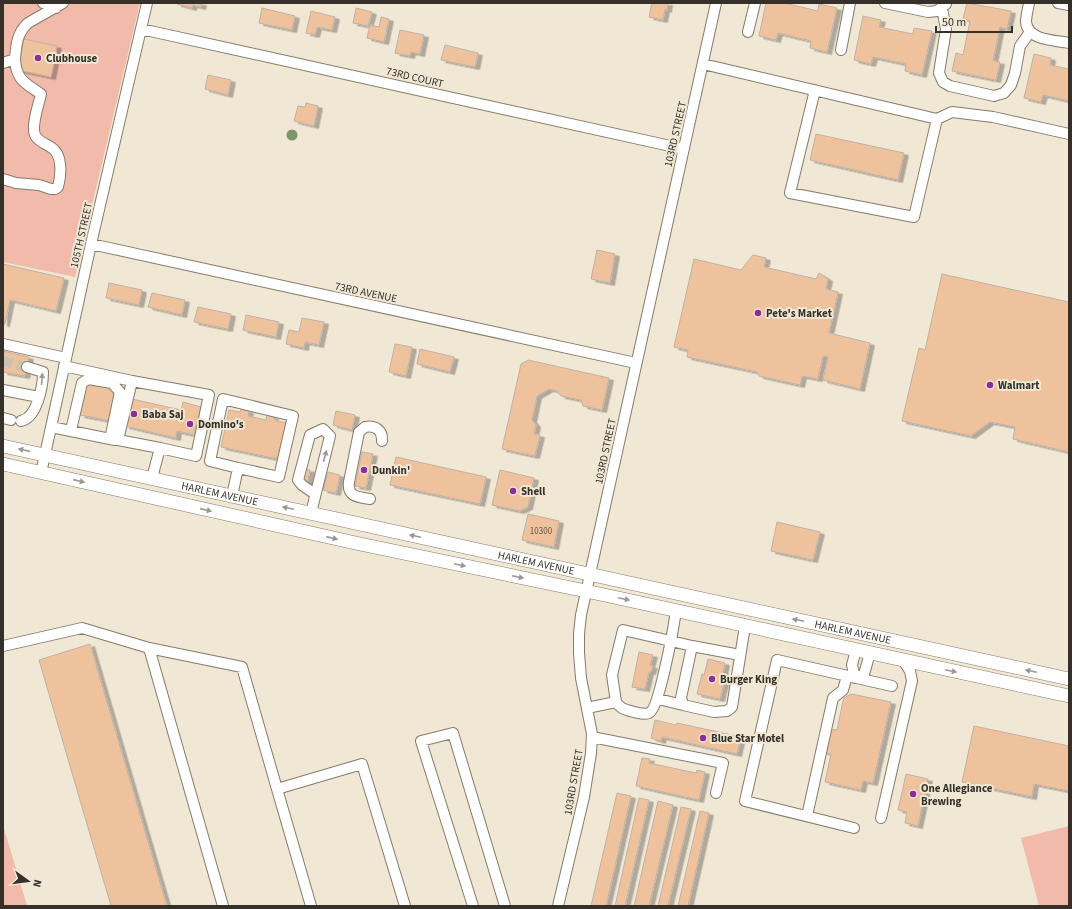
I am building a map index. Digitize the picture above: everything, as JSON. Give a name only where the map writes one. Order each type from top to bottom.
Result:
[{"type":"main road","name":"HARLEM AVENUE","points":[[3,446],[1069,679]]},
{"type":"main road","name":"HARLEM AVENUE","points":[[3,464],[360,544],[586,591],[1069,696]]},
{"type":"street","points":[[43,3],[60,5]]},
{"type":"street","name":"105TH STREET","points":[[41,472],[91,244],[147,3]]},
{"type":"street","name":"103RD STREET","points":[[558,906],[589,771],[592,737],[582,678],[579,634],[581,615],[716,3]]},
{"type":"street","points":[[748,32],[755,3]]},
{"type":"street","points":[[841,50],[850,3]]},
{"type":"street","points":[[885,3],[928,12],[937,11],[945,5]]},
{"type":"street","points":[[1029,3],[1026,22],[1030,32],[1039,37],[1069,43]]},
{"type":"street","points":[[1058,3],[1069,6]]},
{"type":"street","points":[[3,179],[16,183],[39,185],[51,189],[58,187],[60,180],[59,160],[54,149],[38,140],[35,135],[35,122],[41,94],[19,77],[15,69],[15,59],[18,39],[20,32],[24,27],[28,23],[60,5]]},
{"type":"street","points":[[945,5],[946,30],[939,73],[943,82],[950,86],[994,96],[1004,93],[1011,85],[1020,46],[1030,32]]},
{"type":"street","name":"73RD COURT","points":[[141,29],[684,149]]},
{"type":"street","points":[[3,63],[15,59]]},
{"type":"street","points":[[702,64],[937,119],[952,112],[993,117],[1069,134]]},
{"type":"street","points":[[815,90],[790,193],[914,217],[937,119]]},
{"type":"street","points":[[3,187],[16,183]]},
{"type":"street","name":"73RD AVENUE","points":[[91,244],[636,363]]},
{"type":"street","points":[[3,344],[128,380],[209,395],[196,456],[51,427]]},
{"type":"street","points":[[12,420],[26,420],[31,416],[39,396],[43,378],[42,372],[27,367]]},
{"type":"street","points":[[71,430],[82,384],[88,379],[112,384],[120,392]]},
{"type":"street","points":[[114,439],[120,392],[128,380]]},
{"type":"street","points":[[114,439],[128,380]]},
{"type":"street","points":[[3,390],[39,396]]},
{"type":"street","points":[[223,399],[293,416],[279,477],[238,468],[210,461],[223,399]]},
{"type":"street","points":[[370,499],[354,495],[349,489],[349,482],[359,432],[365,426],[373,426],[380,431],[382,441]]},
{"type":"street","points":[[311,513],[330,436],[323,429],[310,435],[298,480],[302,485],[315,494]]},
{"type":"street","points":[[152,478],[160,448]]},
{"type":"street","points":[[232,496],[238,468]]},
{"type":"street","points":[[676,611],[670,641],[658,699],[654,709],[649,713],[644,714],[621,709],[616,702],[612,675],[623,630],[670,641],[692,646],[740,654]]},
{"type":"street","points":[[658,699],[714,712],[727,711],[732,706],[745,626]]},
{"type":"street","points":[[3,646],[82,628],[149,648],[242,667],[311,906]]},
{"type":"street","points":[[683,705],[681,698],[692,646]]},
{"type":"street","points":[[149,648],[223,906]]},
{"type":"street","points":[[807,816],[833,698],[843,690],[851,677],[856,650]]},
{"type":"street","points":[[851,677],[864,674],[870,653]]},
{"type":"street","points":[[854,828],[745,801],[777,660],[892,686]]},
{"type":"street","points":[[881,818],[912,681],[910,671],[903,660]]},
{"type":"street","points":[[912,681],[919,673],[929,666]]},
{"type":"street","points":[[587,708],[616,702]]},
{"type":"street","points":[[473,906],[421,742],[453,733],[505,906]]},
{"type":"street","points":[[592,737],[723,763],[716,792]]},
{"type":"street","points":[[277,789],[362,764],[405,906]]},
{"type":"shaded area","points":[[3,3],[140,3],[75,277],[3,262]]},
{"type":"shaded area","points":[[292,129],[296,131],[298,135],[296,139],[292,141],[288,139],[286,135],[288,131]]},
{"type":"shaded area","points":[[3,825],[27,906],[3,906]]},
{"type":"shaded area","points":[[1069,826],[1069,906],[1039,906],[1021,838]]},
{"type":"building","points":[[177,3],[202,3],[201,7],[193,5],[192,8]]},
{"type":"building","points":[[652,3],[668,3],[663,20],[649,17]]},
{"type":"building","points":[[766,3],[784,3],[818,11],[819,4],[837,8],[827,52],[810,48],[811,41],[778,33],[776,40],[759,36]]},
{"type":"building","points":[[967,3],[1011,11],[1007,29],[1000,27],[993,61],[1000,62],[996,80],[952,71],[956,53],[963,55],[970,21],[963,19]]},
{"type":"building","points":[[262,8],[295,16],[292,30],[259,23]]},
{"type":"building","points":[[356,8],[372,12],[368,26],[353,23]]},
{"type":"building","points":[[311,11],[335,17],[332,30],[317,27],[315,35],[306,33]]},
{"type":"building","points":[[863,16],[881,20],[879,27],[913,34],[914,28],[932,31],[922,75],[905,71],[906,64],[873,57],[871,64],[854,60]]},
{"type":"building","points":[[381,17],[389,19],[384,42],[367,38],[370,25],[379,27]]},
{"type":"building","points":[[400,30],[424,35],[420,54],[411,52],[410,56],[395,53]]},
{"type":"building","name":"Clubhouse","points":[[24,39],[57,46],[51,77],[18,70]]},
{"type":"building","points":[[445,45],[478,53],[475,67],[441,60]]},
{"type":"building","points":[[1034,54],[1051,58],[1050,65],[1069,69],[1069,101],[1043,95],[1041,102],[1024,98]]},
{"type":"building","points":[[208,75],[231,80],[228,95],[205,89]]},
{"type":"building","points":[[306,103],[318,106],[314,126],[294,121],[298,106],[305,107]]},
{"type":"building","points":[[816,134],[904,153],[898,180],[810,160]]},
{"type":"building","points":[[597,250],[615,254],[610,283],[591,279]]},
{"type":"building","name":"Pete's Market","points":[[753,255],[766,258],[764,267],[816,279],[819,273],[828,279],[826,289],[838,292],[829,333],[870,343],[860,389],[823,380],[828,357],[823,356],[818,379],[802,376],[800,385],[759,376],[757,372],[687,357],[688,350],[674,347],[694,259],[741,270]]},
{"type":"building","points":[[3,264],[64,278],[56,311],[10,300],[5,324],[3,324]]},
{"type":"building","name":"Walmart","points":[[942,274],[1069,302],[1069,452],[1013,439],[1015,427],[990,422],[971,436],[902,421],[919,348],[925,350]]},
{"type":"building","points":[[109,283],[142,290],[139,305],[106,298]]},
{"type":"building","points":[[152,293],[185,300],[182,315],[148,307]]},
{"type":"building","points":[[198,307],[231,314],[228,329],[194,322]]},
{"type":"building","points":[[246,315],[279,322],[276,337],[243,330]]},
{"type":"building","points":[[302,318],[324,322],[319,345],[305,342],[304,348],[286,344],[289,330],[299,332]]},
{"type":"building","points":[[395,344],[412,347],[406,376],[389,372]]},
{"type":"building","points":[[420,349],[454,357],[450,372],[417,364]]},
{"type":"building","points":[[3,351],[29,357],[25,376],[3,372]]},
{"type":"building","points":[[528,360],[609,378],[602,410],[583,406],[581,400],[561,396],[557,391],[549,389],[537,396],[532,420],[536,425],[534,434],[540,435],[535,456],[502,449],[521,364]]},
{"type":"building","points":[[90,384],[114,389],[116,394],[111,421],[80,415],[85,387]]},
{"type":"building","points":[[132,399],[181,410],[183,402],[201,407],[194,435],[177,431],[176,438],[125,426]]},
{"type":"building","points":[[241,409],[249,411],[248,416],[266,420],[267,415],[274,417],[274,420],[286,423],[278,459],[221,447],[229,410],[240,412]]},
{"type":"building","points":[[336,411],[355,415],[352,430],[333,425]]},
{"type":"building","name":"Dunkin'","points":[[362,452],[373,454],[366,488],[355,486]]},
{"type":"building","points":[[396,457],[486,477],[480,504],[390,485]]},
{"type":"building","points":[[306,469],[310,470],[307,483],[302,482]]},
{"type":"building","name":"Shell","points":[[500,470],[534,478],[528,507],[520,511],[492,505]]},
{"type":"building","points":[[328,472],[340,475],[336,493],[323,490]]},
{"type":"building","name":"Shell","points":[[528,514],[559,521],[554,547],[522,540]]},
{"type":"building","points":[[777,522],[820,532],[813,560],[771,551]]},
{"type":"building","points":[[90,644],[167,906],[111,906],[39,660]]},
{"type":"building","points":[[639,652],[653,655],[650,666],[653,666],[651,672],[649,672],[645,689],[632,687]]},
{"type":"building","name":"Burger King","points":[[708,659],[725,663],[722,679],[725,679],[720,699],[697,694],[702,674],[704,675]]},
{"type":"building","points":[[851,694],[891,702],[873,783],[863,781],[861,790],[825,782],[831,754],[823,752],[828,729],[837,730],[844,698]]},
{"type":"building","name":"Blue Star Motel","points":[[655,720],[676,725],[677,723],[741,737],[737,754],[662,737],[661,741],[651,738]]},
{"type":"building","points":[[974,726],[1069,746],[1069,791],[1034,784],[1032,797],[962,782]]},
{"type":"building","points":[[642,758],[650,759],[649,763],[696,773],[697,770],[705,772],[699,800],[636,786]]},
{"type":"building","name":"One Allegiance Brewing","points":[[906,774],[928,779],[918,826],[905,823],[907,812],[898,810]]},
{"type":"building","points":[[617,793],[631,796],[606,906],[591,906]]},
{"type":"building","points":[[639,798],[649,800],[625,906],[615,906]]},
{"type":"building","points":[[658,801],[673,805],[649,906],[634,906]]},
{"type":"building","points":[[681,807],[691,809],[668,906],[658,906]]},
{"type":"building","points":[[700,811],[709,813],[688,906],[678,906]]},
{"type":"tunnel","points":[[3,361],[27,367]]},
{"type":"place","name":"Clubhouse","points":[[38,58]]},
{"type":"place","name":"Pete's Market","points":[[758,313]]},
{"type":"place","name":"Walmart","points":[[990,385]]},
{"type":"place","name":"Baba Saj","points":[[134,414]]},
{"type":"place","name":"Domino's","points":[[190,424]]},
{"type":"place","name":"Dunkin'","points":[[364,470]]},
{"type":"place","name":"Shell","points":[[513,491]]},
{"type":"place","name":"Burger King","points":[[712,679]]},
{"type":"place","name":"Blue Star Motel","points":[[703,738]]},
{"type":"place","name":"One Allegiance Brewing","points":[[913,794]]}]
